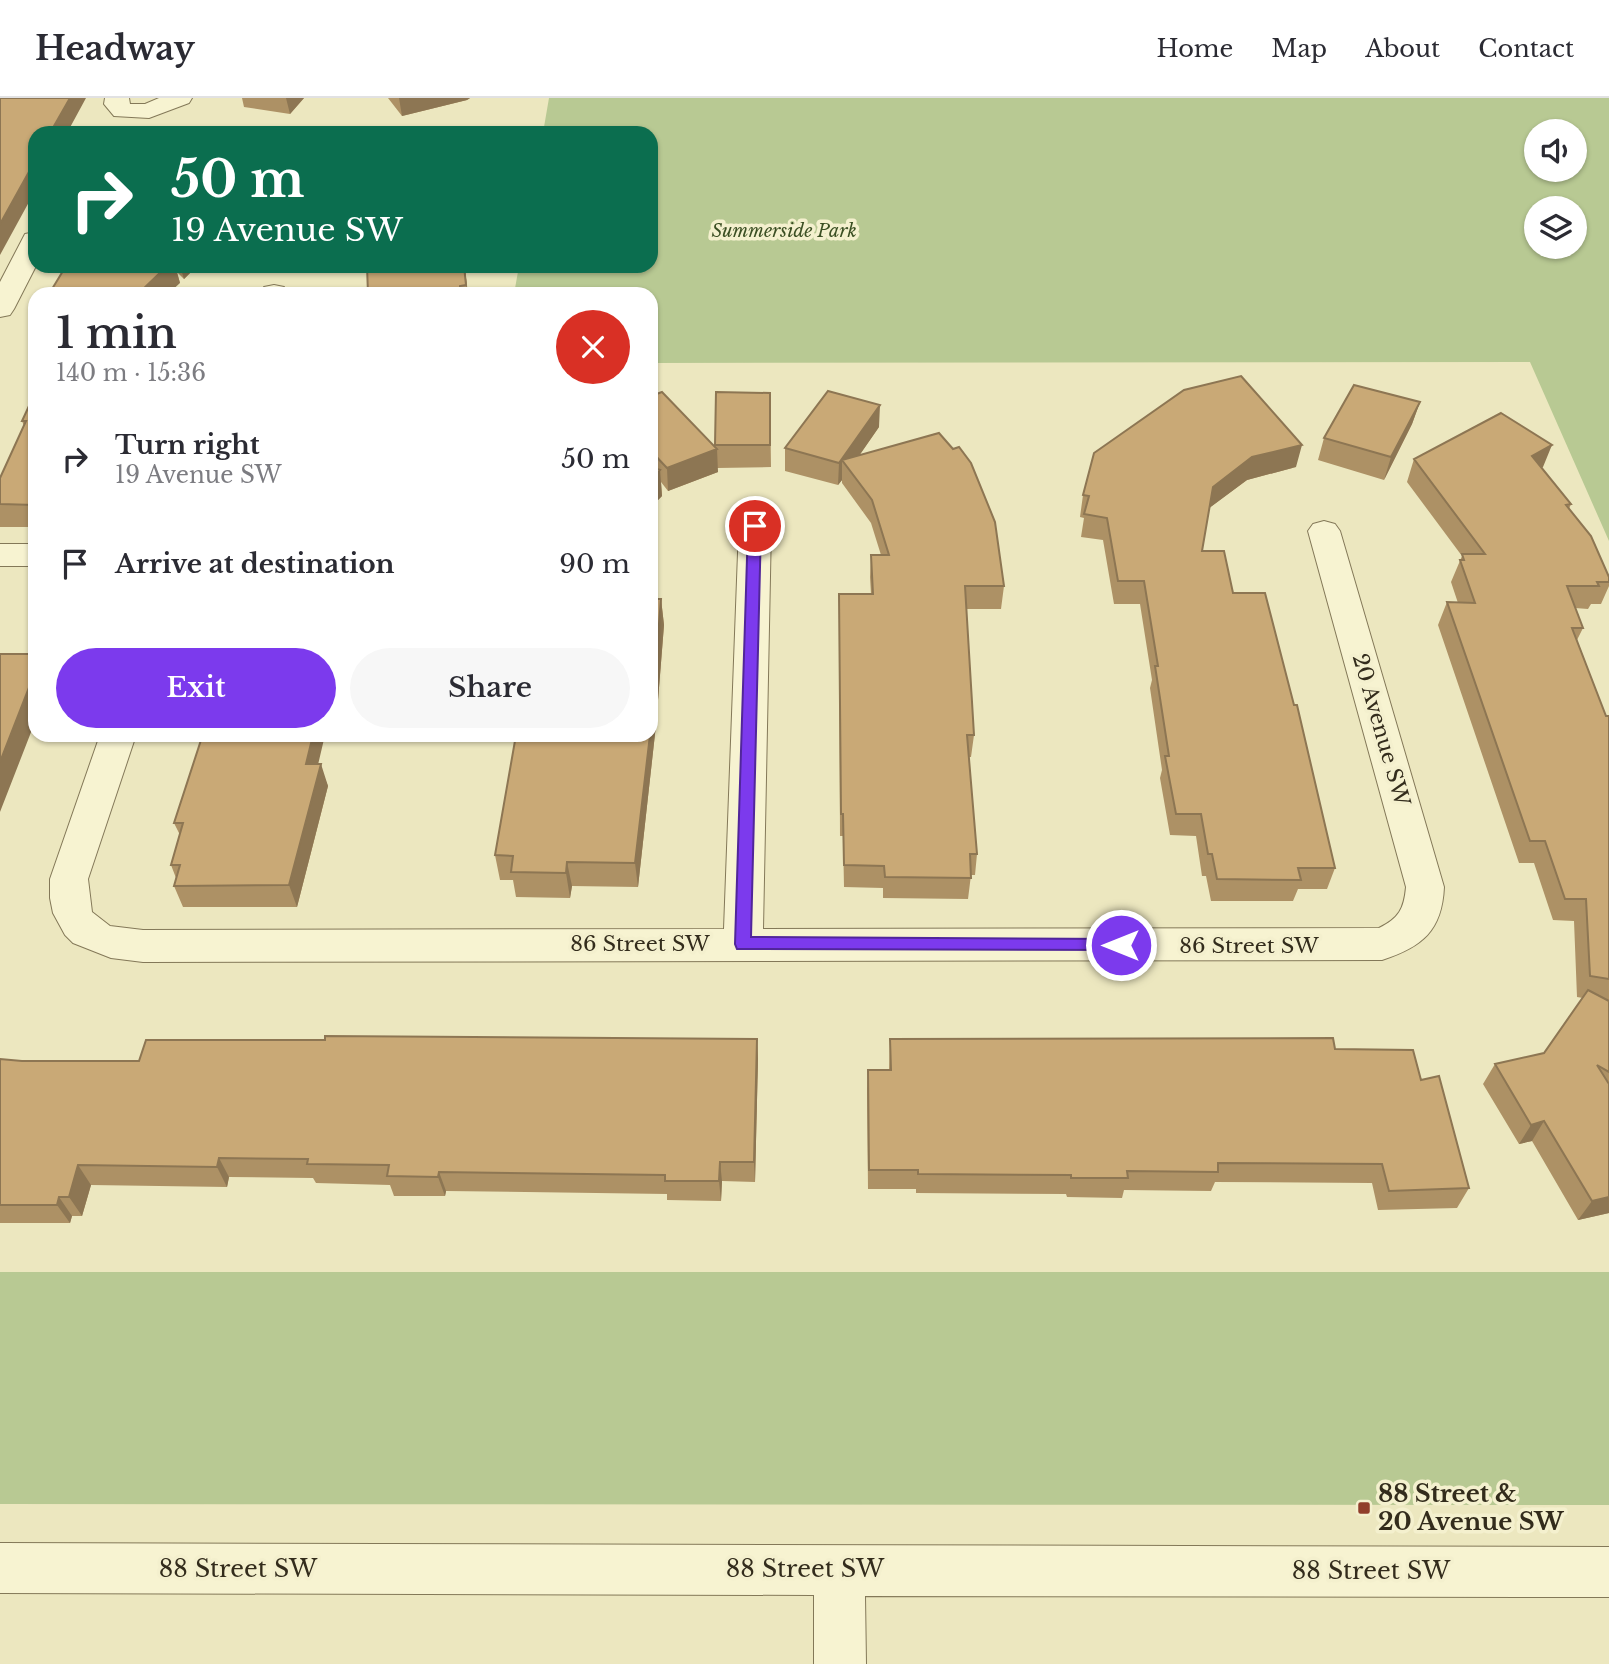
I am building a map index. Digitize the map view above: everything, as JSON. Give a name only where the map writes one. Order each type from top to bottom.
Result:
[{"type":"street","points":[[117,98],[116,104],[123,111],[149,111],[180,98]]},
{"type":"street","points":[[0,309],[28,254]]},
{"type":"street","points":[[743,944],[755,526]]},
{"type":"street","name":"20 Avenue SW","points":[[1324,531],[1426,887],[1420,919],[1414,928]]},
{"type":"street","points":[[0,555],[28,555]]},
{"type":"street","name":"86 Street SW","points":[[116,742],[69,879],[68,902],[78,924],[95,936],[112,943],[143,946],[1365,946],[1382,944],[1414,928]]},
{"type":"street","name":"88 Street SW","points":[[0,1569],[1609,1572]]},
{"type":"street","points":[[839,1569],[840,1664]]},
{"type":"green space","name":"Summerside Park","points":[[549,98],[1609,98],[1609,541],[1530,362],[658,363],[658,287],[515,287],[518,273],[658,273],[658,126],[544,126]]},
{"type":"green space","name":"Summerside Park","points":[[0,129],[28,129],[28,132]]},
{"type":"green space","points":[[0,1272],[1609,1272],[1609,1505],[0,1504]]},
{"type":"building","points":[[0,98],[70,98],[54,126],[28,126],[28,174],[0,224]]},
{"type":"building","points":[[62,273],[160,273],[145,287],[53,287]]},
{"type":"building","points":[[367,273],[465,273],[466,285],[460,287],[368,287]]},
{"type":"building","points":[[1241,376],[1302,445],[1252,457],[1213,487],[1202,551],[1224,551],[1233,593],[1265,593],[1294,705],[1297,705],[1335,868],[1298,868],[1301,880],[1217,879],[1212,854],[1208,854],[1201,814],[1176,814],[1165,756],[1169,756],[1144,581],[1118,581],[1107,518],[1084,514],[1089,496],[1083,495],[1094,453],[1184,390]]},
{"type":"building","points":[[1354,385],[1420,402],[1391,457],[1324,438]]},
{"type":"building","points":[[828,391],[880,405],[839,463],[785,448]]},
{"type":"building","points":[[662,392],[717,449],[667,468],[658,458],[658,393]]},
{"type":"building","points":[[716,392],[770,393],[770,445],[715,445]]},
{"type":"building","points":[[28,408],[28,505],[0,504],[0,478],[26,421],[22,421]]},
{"type":"building","points":[[1501,413],[1552,445],[1532,456],[1571,504],[1566,505],[1591,536],[1609,577],[1609,582],[1597,582],[1599,586],[1567,586],[1583,628],[1572,628],[1606,716],[1609,716],[1609,979],[1590,976],[1586,899],[1565,899],[1545,841],[1530,841],[1447,602],[1475,603],[1460,560],[1464,560],[1462,554],[1485,554],[1414,459]]},
{"type":"building","points":[[939,433],[953,449],[959,447],[971,463],[995,522],[1004,586],[965,586],[974,735],[967,735],[977,854],[970,854],[971,878],[885,877],[884,866],[844,865],[839,594],[873,594],[871,555],[889,555],[872,500],[842,460]]},
{"type":"building","points":[[658,599],[661,599],[658,636]]},
{"type":"building","points":[[0,654],[28,654],[28,690],[0,762]]},
{"type":"building","points":[[200,742],[311,742],[306,764],[321,764],[289,885],[174,886],[180,865],[171,865],[183,823],[174,823]]},
{"type":"building","points":[[515,742],[649,742],[635,863],[567,862],[566,873],[511,872],[513,856],[495,855]]},
{"type":"building","points":[[1588,990],[1609,1001],[1609,1072],[1597,1065],[1609,1084],[1609,1197],[1592,1201],[1544,1121],[1531,1125],[1495,1064],[1544,1053]]},
{"type":"building","points":[[325,1036],[757,1039],[754,1162],[720,1162],[719,1181],[665,1181],[665,1175],[439,1172],[438,1177],[387,1176],[389,1165],[307,1164],[308,1159],[219,1158],[217,1167],[78,1165],[69,1197],[59,1197],[57,1205],[0,1205],[0,1059],[139,1061],[146,1040],[325,1040]]},
{"type":"building","points":[[1333,1038],[1335,1049],[1413,1050],[1421,1080],[1439,1076],[1469,1188],[1389,1191],[1382,1164],[1218,1163],[1218,1172],[1127,1171],[1128,1178],[918,1174],[918,1170],[869,1170],[868,1070],[891,1070],[890,1039]]},
{"type":"place","name":"88 Street & 20 Avenue SW","points":[[1364,1508]]},
{"type":"route","points":[[755,526],[743,944],[1121,945]]}]
